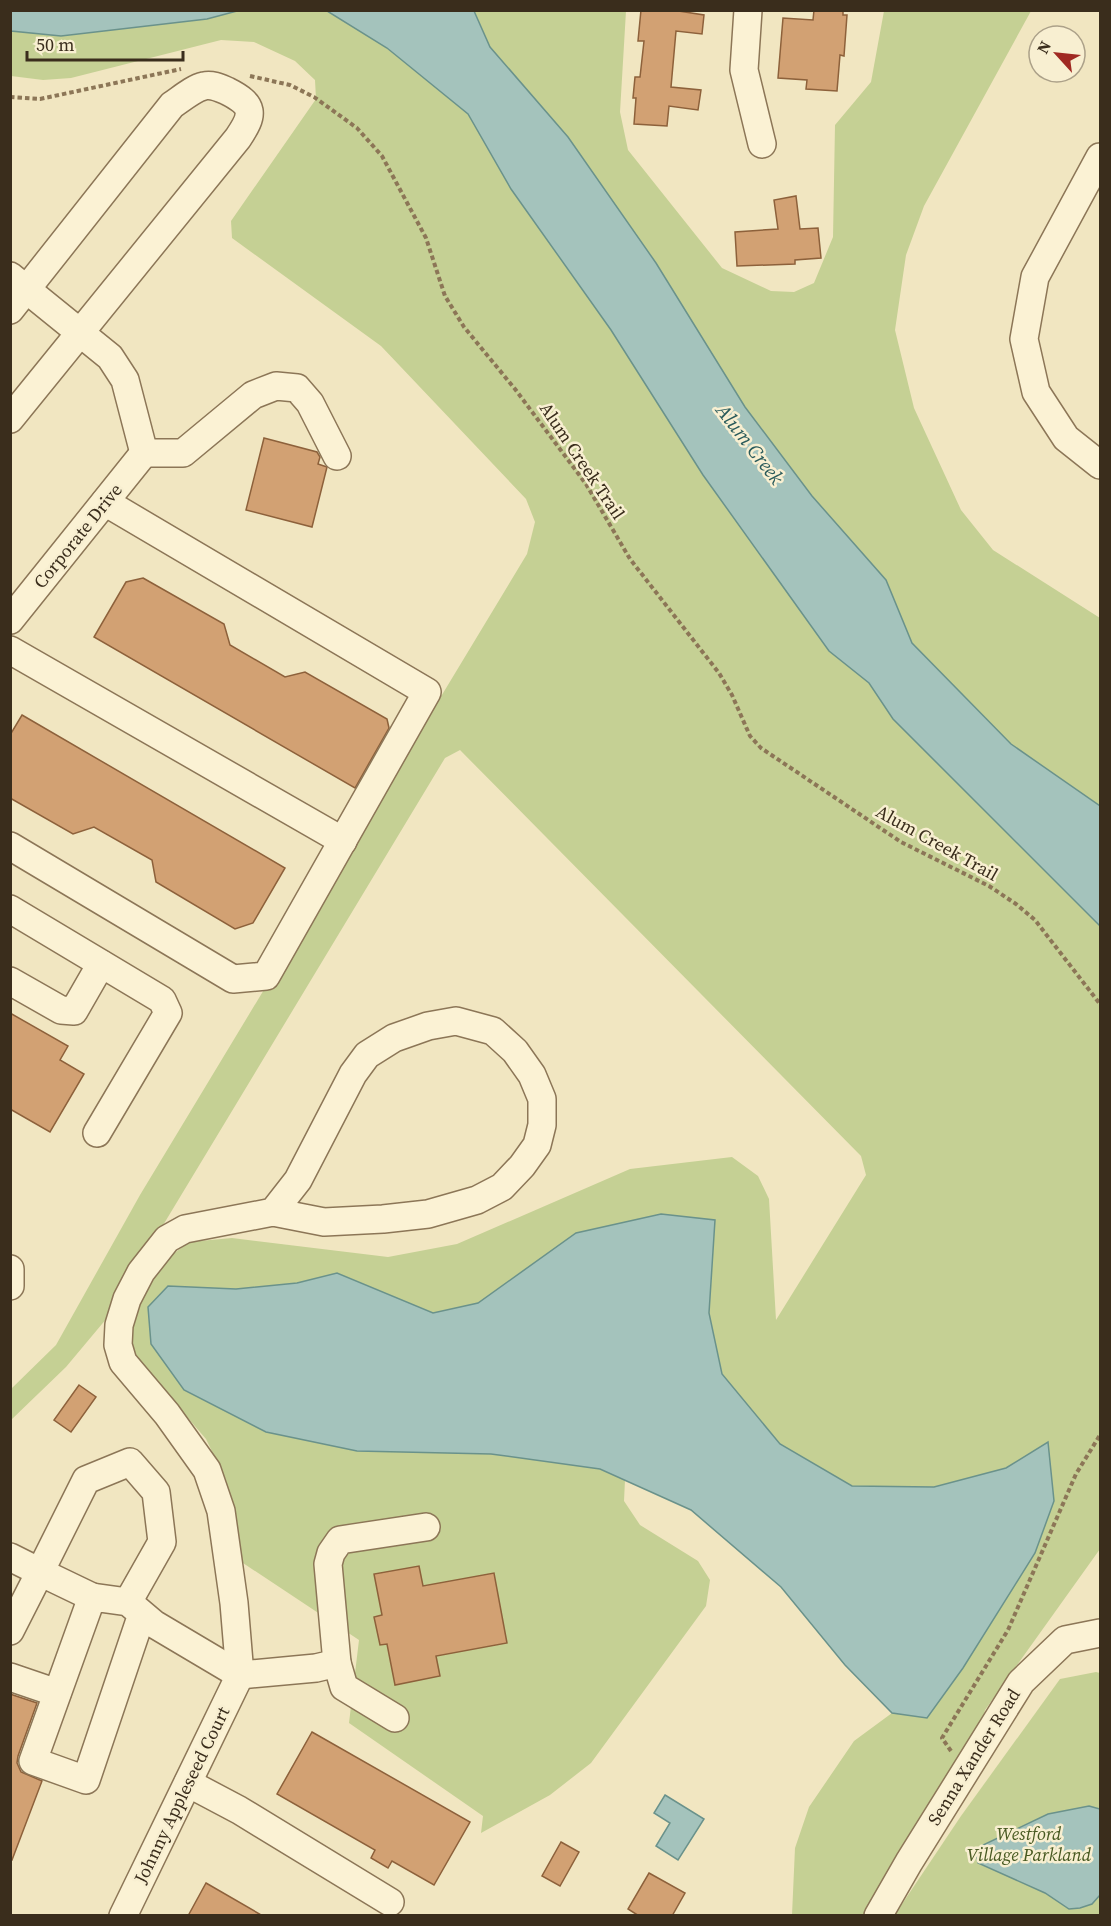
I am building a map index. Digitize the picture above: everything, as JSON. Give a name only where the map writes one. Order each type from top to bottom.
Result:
[{"type":"street","points":[[748,10],[744,70],[762,144]]},
{"type":"street","points":[[10,419],[80,333],[238,138],[249,122],[249,109],[242,99],[217,86],[204,86],[172,105],[16,291],[80,333],[110,357],[125,380],[144,453],[183,453],[253,395],[276,386],[297,388],[310,403],[337,456]]},
{"type":"street","points":[[1101,157],[1035,278],[1024,339],[1036,392],[1066,438],[1101,465]]},
{"type":"street","name":"Corporate Drive","points":[[10,620],[144,453]]},
{"type":"street","points":[[10,846],[233,979],[266,976],[427,692],[105,502]]},
{"type":"street","points":[[10,650],[343,841]]},
{"type":"street","points":[[10,909],[162,1000],[168,1013],[97,1133]]},
{"type":"street","points":[[10,981],[61,1010],[74,1011],[101,964]]},
{"type":"street","points":[[240,1675],[234,1603],[221,1511],[207,1470],[167,1414],[123,1362],[118,1345],[118,1335],[127,1299],[141,1272],[166,1239],[185,1229],[273,1212],[324,1222],[382,1220],[428,1214],[477,1200],[502,1186],[522,1166],[537,1145],[542,1125],[542,1099],[532,1075],[515,1052],[493,1031],[456,1021],[428,1026],[394,1038],[367,1055],[353,1074],[298,1180],[273,1212]]},
{"type":"street","points":[[10,1269],[10,1286]]},
{"type":"street","points":[[10,1631],[86,1480],[130,1462],[156,1492],[162,1542],[135,1608],[86,1780],[33,1761],[92,1597]]},
{"type":"street","points":[[395,1718],[344,1687],[337,1663],[328,1564],[340,1540],[426,1527]]},
{"type":"street","points":[[10,1557],[92,1597],[135,1608],[154,1624],[240,1675],[316,1668],[337,1663]]},
{"type":"street","name":"Senna Xander Road","points":[[878,1916],[1021,1682],[1065,1640],[1101,1633]]},
{"type":"street","name":"Johnny Appleseed Court","points":[[123,1916],[240,1675]]},
{"type":"street","points":[[10,1677],[57,1693]]},
{"type":"street","points":[[188,1783],[239,1810],[390,1902]]},
{"type":"path","points":[[10,97],[40,99],[193,67]]},
{"type":"path","name":"Alum Creek Trail","points":[[246,75],[290,85],[314,97],[357,128],[382,156],[426,238],[445,296],[464,327],[515,389],[586,484],[630,559],[719,673],[732,695],[750,736],[761,748],[901,842],[989,886],[1016,904],[1035,920],[1101,1004]]},
{"type":"path","points":[[966,1770],[942,1738],[1008,1630],[1076,1474],[1101,1435]]},
{"type":"green space","points":[[237,11],[327,11],[387,48],[468,114],[511,189],[611,330],[703,475],[829,651],[869,683],[893,719],[1100,926],[1100,1549],[985,1710],[979,1734],[868,1915],[792,1915],[795,1848],[809,1807],[854,1741],[892,1713],[927,1718],[963,1668],[1035,1553],[1048,1442],[1006,1468],[934,1487],[852,1486],[780,1444],[722,1374],[709,1313],[715,1220],[661,1214],[576,1233],[478,1303],[433,1313],[337,1273],[297,1283],[236,1289],[168,1287],[151,1344],[184,1390],[266,1432],[491,1454],[600,1469],[625,1480],[624,1501],[640,1525],[698,1561],[710,1580],[706,1606],[591,1763],[550,1795],[481,1833],[483,1816],[349,1723],[359,1640],[243,1563],[226,1480],[206,1439],[132,1353],[130,1332],[142,1293],[164,1261],[189,1242],[232,1238],[388,1257],[457,1244],[630,1169],[732,1157],[758,1176],[769,1199],[776,1320],[866,1175],[861,1156],[460,750],[445,758],[107,1318],[66,1367],[11,1420],[11,1389],[56,1345],[140,1195],[527,554],[535,522],[526,499],[381,346],[232,238],[231,221],[316,99],[315,80],[295,61],[254,42],[221,40],[71,78],[43,80],[11,76],[10,31],[61,36],[207,19]]},
{"type":"green space","points":[[474,11],[626,11],[620,112],[628,150],[722,268],[771,291],[794,292],[814,283],[833,237],[835,125],[871,82],[884,11],[1031,11],[924,206],[906,255],[895,330],[914,408],[961,510],[993,550],[1100,618],[1100,806],[1011,744],[912,643],[885,580],[812,496],[745,407],[656,263],[568,137],[490,47]]},
{"type":"green space","name":"Westford Village Parkland","points":[[1100,1673],[1100,1915],[894,1916],[961,1816],[1060,1679]]},
{"type":"water","points":[[10,11],[237,11],[207,19],[61,36],[11,31]]},
{"type":"water","name":"Alum Creek","points":[[327,11],[474,11],[490,47],[568,137],[656,263],[745,407],[812,496],[886,580],[912,643],[1011,744],[1100,806],[1100,926],[893,719],[869,683],[829,651],[703,475],[611,330],[511,189],[468,114],[387,48]]},
{"type":"water","points":[[661,1214],[715,1220],[709,1313],[722,1374],[780,1444],[852,1486],[934,1487],[1006,1468],[1048,1442],[1054,1501],[1035,1553],[963,1668],[927,1718],[892,1713],[845,1665],[781,1587],[691,1510],[600,1469],[491,1454],[357,1451],[266,1432],[184,1390],[151,1344],[148,1307],[168,1286],[236,1289],[297,1283],[337,1273],[433,1313],[478,1303],[576,1233]]},
{"type":"water","points":[[665,1795],[704,1819],[678,1860],[656,1846],[670,1823],[654,1813]]},
{"type":"water","points":[[1089,1806],[1100,1809],[1100,1895],[1092,1904],[1069,1909],[1045,1893],[978,1863],[976,1854],[983,1845],[1048,1814]]},
{"type":"building","points":[[641,10],[672,10],[704,15],[702,34],[676,31],[671,87],[701,90],[698,110],[669,106],[667,126],[634,124],[635,77],[640,77],[644,41],[638,41]]},
{"type":"building","points":[[814,10],[843,10],[843,15],[847,15],[844,56],[840,55],[837,91],[806,89],[807,80],[778,78],[783,18],[813,20]]},
{"type":"building","points":[[796,196],[800,229],[818,228],[821,258],[795,260],[795,264],[737,266],[735,232],[778,229],[774,200]]},
{"type":"building","points":[[264,438],[317,452],[320,457],[318,464],[327,467],[312,527],[246,510]]},
{"type":"building","points":[[143,578],[224,624],[230,645],[285,677],[305,672],[387,719],[389,728],[355,788],[94,637],[126,582]]},
{"type":"building","points":[[22,715],[285,868],[253,923],[235,929],[156,882],[152,860],[94,827],[73,834],[10,798],[10,735]]},
{"type":"building","points":[[10,1013],[68,1046],[60,1060],[84,1074],[50,1132],[10,1109]]},
{"type":"building","points":[[79,1385],[96,1397],[71,1432],[54,1420]]},
{"type":"building","points":[[419,1566],[423,1586],[494,1573],[507,1643],[436,1656],[440,1676],[395,1685],[387,1644],[380,1645],[374,1617],[382,1615],[374,1574]]},
{"type":"building","points":[[10,1694],[37,1703],[17,1763],[21,1772],[42,1781],[12,1860],[10,1859]]},
{"type":"building","points":[[312,1732],[470,1822],[434,1885],[392,1861],[388,1868],[371,1858],[375,1850],[277,1794]]},
{"type":"building","points":[[561,1842],[579,1852],[560,1886],[542,1876]]},
{"type":"building","points":[[649,1873],[685,1893],[672,1916],[639,1916],[628,1909]]},
{"type":"building","points":[[206,1883],[263,1916],[188,1916]]}]
